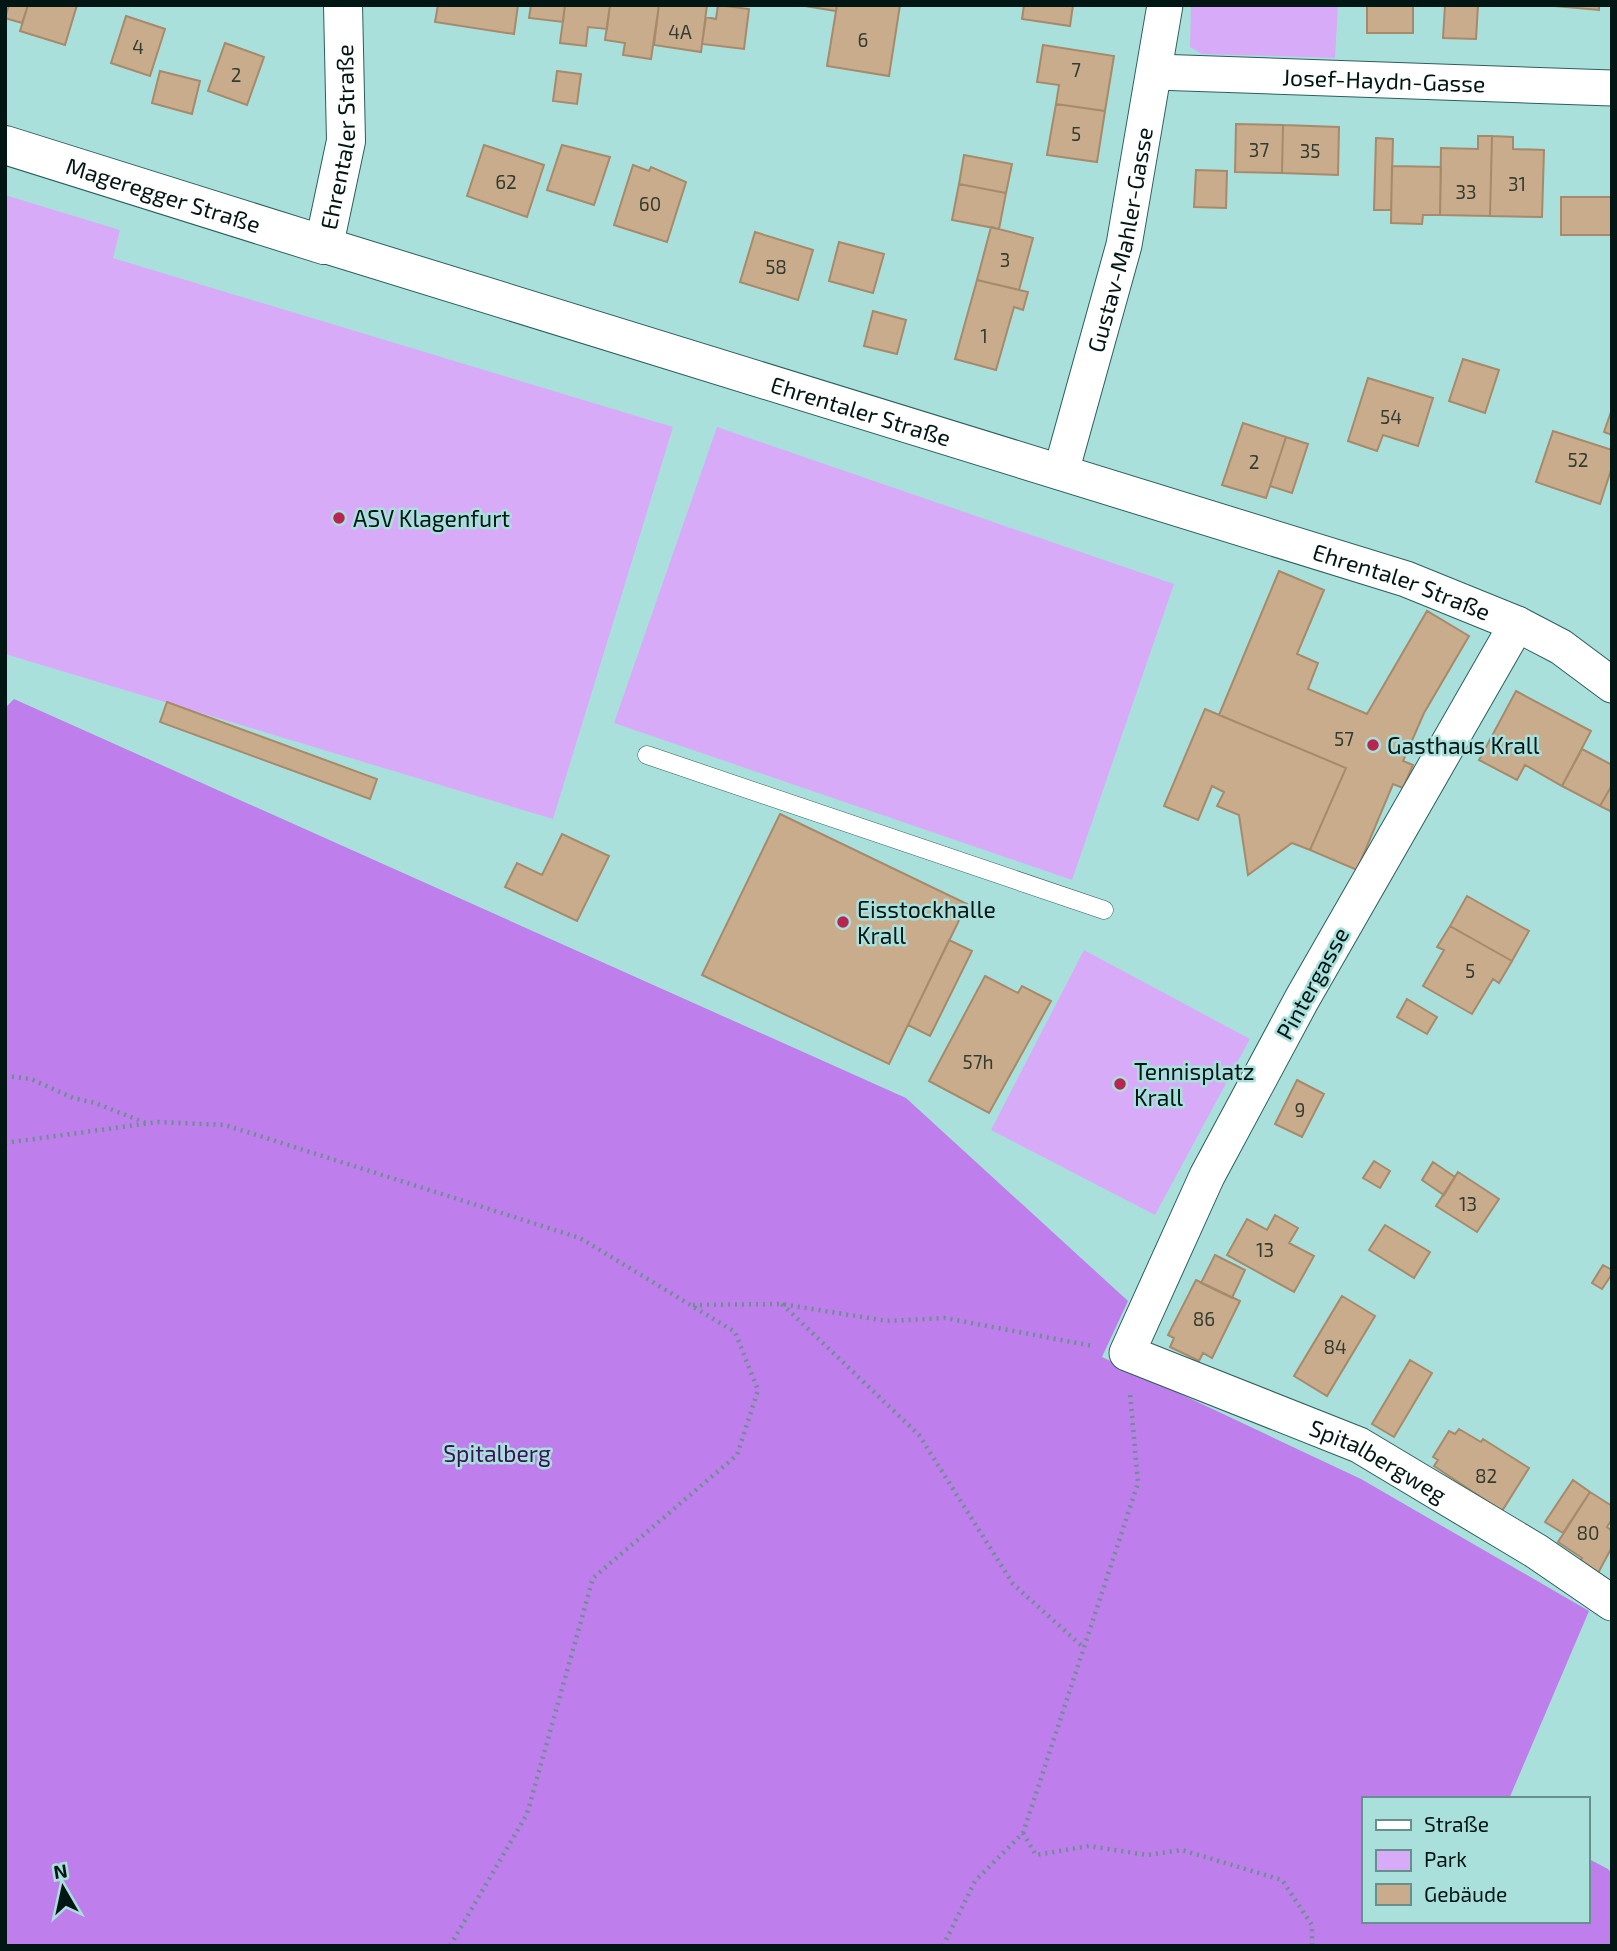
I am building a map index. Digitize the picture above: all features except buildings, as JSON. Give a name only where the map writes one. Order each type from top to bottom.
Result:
[{"type":"street","name":"Ehrentaler Straße","points":[[343,5],[346,141],[324,244],[1406,579],[1517,624],[1561,647],[1612,685]]},
{"type":"street","name":"Gustav-Mahler-Gasse","points":[[1061,472],[1114,288],[1165,5]]},
{"type":"street","name":"Josef-Haydn-Gasse","points":[[1155,72],[1612,88]]},
{"type":"street","name":"Mageregger Straße","points":[[5,145],[324,244]]},
{"type":"street","name":"Pintergasse","points":[[1127,1353],[1207,1176],[1302,999],[1517,624]]},
{"type":"street","name":"Spitalbergweg","points":[[1127,1353],[1359,1445],[1536,1551],[1612,1604]]},
{"type":"lane","points":[[647,755],[1104,911]]},
{"type":"path","points":[[5,1076],[31,1079],[74,1098],[148,1123]]},
{"type":"path","points":[[5,1143],[148,1123],[225,1125],[580,1238],[735,1332],[758,1390],[737,1455],[593,1578],[527,1814],[450,1946]]},
{"type":"path","points":[[781,1304],[919,1435],[1013,1584],[1084,1648]]},
{"type":"path","points":[[692,1306],[781,1304],[887,1321],[945,1318],[1127,1353],[1138,1483],[1023,1833],[975,1881],[943,1946]]},
{"type":"path","points":[[1023,1833],[1036,1855],[1089,1846],[1147,1855],[1182,1850],[1282,1880],[1312,1925],[1312,1946]]},
{"type":"green space","points":[[1191,5],[1338,5],[1335,58],[1202,54],[1190,47]]},
{"type":"green space","name":"ASV Klagenfurt","points":[[5,195],[120,230],[113,258],[673,427],[553,819],[5,654]]},
{"type":"green space","points":[[717,427],[1174,584],[1072,880],[614,723]]},
{"type":"green space","name":"Spitalberg","points":[[14,699],[906,1098],[1128,1301],[1102,1357],[1361,1479],[1589,1611],[1510,1797],[1362,1797],[1362,1923],[1589,1923],[1589,1859],[1612,1874],[1612,1946],[5,1946],[5,708]]},
{"type":"green space","name":"Tennisplatz Krall","points":[[1084,950],[1250,1039],[1155,1215],[991,1130]]},
{"type":"place","name":"ASV Klagenfurt","points":[[339,518]]},
{"type":"place","name":"Gasthaus Krall","points":[[1373,745]]},
{"type":"place","name":"Eisstockhalle Krall","points":[[843,922]]},
{"type":"place","name":"Tennisplatz Krall","points":[[1120,1084]]}]
